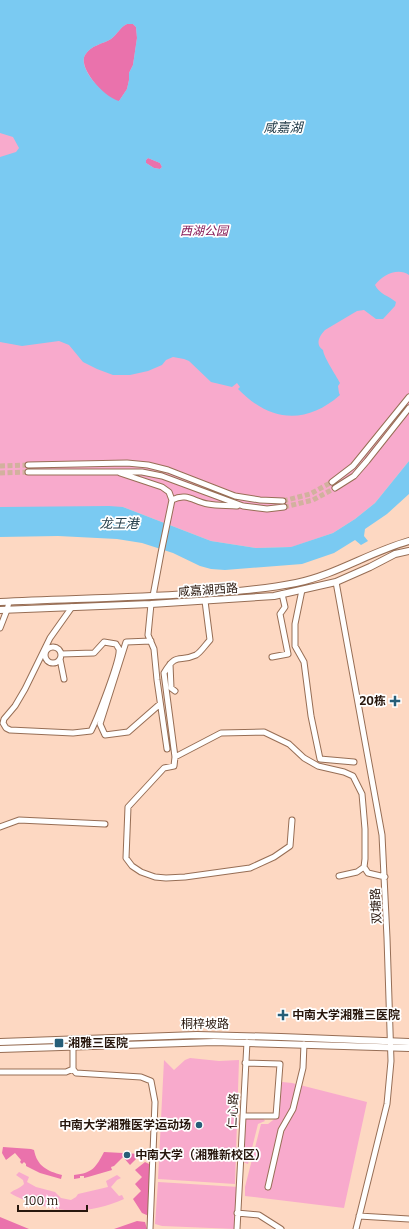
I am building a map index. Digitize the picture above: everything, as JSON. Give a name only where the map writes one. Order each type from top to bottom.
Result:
[{"type":"main road","name":"咸嘉湖西路","points":[[0,602],[153,596],[273,587],[320,576],[377,552],[409,541]]},
{"type":"main road","name":"咸嘉湖西路","points":[[0,610],[151,604],[274,596],[336,582],[395,554],[409,551]]},
{"type":"main road","name":"桐梓坡路","points":[[0,1042],[197,1035],[391,1044],[409,1048]]},
{"type":"main road","name":"桐梓坡路","points":[[0,1049],[197,1042],[391,1044],[409,1042]]},
{"type":"street","points":[[332,482],[353,466],[409,397]]},
{"type":"street","points":[[336,488],[354,476],[409,408]]},
{"type":"street","points":[[28,465],[127,463],[148,465],[168,470],[235,496],[260,500],[283,501]]},
{"type":"street","points":[[116,471],[162,487],[169,492],[172,500],[153,596]]},
{"type":"street","points":[[28,472],[142,472],[162,476],[243,506]]},
{"type":"street","points":[[172,500],[179,496],[207,504],[267,509],[284,508]]},
{"type":"street","name":"双塘路","points":[[336,582],[382,834],[391,1044],[391,1061],[386,1104],[356,1229]]},
{"type":"street","points":[[302,590],[295,624],[294,646],[304,662],[311,716],[320,759],[354,762]]},
{"type":"street","points":[[272,657],[288,654],[280,614],[285,607],[282,594]]},
{"type":"street","points":[[205,601],[210,640],[198,654],[174,659],[164,673],[175,757],[174,766],[164,768],[128,808],[126,858],[132,866],[141,872],[155,877],[166,878],[185,877],[250,868],[274,857],[290,846],[292,820]]},
{"type":"street","points":[[0,628],[9,602]]},
{"type":"street","points":[[151,604],[148,635],[154,649],[167,749]]},
{"type":"street","points":[[64,678],[61,656],[94,653],[104,642],[116,644],[119,650],[118,661],[102,706],[91,731],[73,733],[10,730],[6,728],[3,723],[4,719],[18,701],[50,638],[72,607]]},
{"type":"street","points":[[151,641],[126,642],[100,724],[105,736],[128,732],[160,704]]},
{"type":"street","points":[[170,663],[170,688],[175,691]]},
{"type":"street","points":[[175,757],[221,733],[264,732],[267,737],[289,744],[304,758],[318,766],[354,776],[362,794],[365,829],[364,867],[368,873],[385,877]]},
{"type":"street","points":[[0,827],[19,820],[105,824]]},
{"type":"street","points":[[339,876],[357,872],[364,867]]},
{"type":"street","name":"仁心路","points":[[236,1229],[247,1042]]},
{"type":"street","points":[[268,1187],[281,1130],[293,1108],[302,1074],[304,1044]]},
{"type":"street","points":[[73,1047],[74,1069],[76,1073],[140,1077],[151,1081],[155,1102],[150,1229]]},
{"type":"street","points":[[243,1116],[276,1116],[280,1064],[245,1063]]},
{"type":"street","points":[[0,1072],[66,1072],[74,1069]]},
{"type":"street","points":[[237,1213],[259,1215],[282,1229]]},
{"type":"street","points":[[359,1216],[409,1219]]},
{"type":"green space","name":"咸嘉湖","points":[[0,0],[409,0],[409,461],[375,503],[355,519],[333,533],[292,547],[256,548],[211,541],[123,507],[0,507]]},
{"type":"green space","name":"中南大学湘雅医学运动场","points":[[190,1058],[219,1061],[239,1060],[235,1184],[158,1179],[164,1060],[174,1070],[185,1060]]},
{"type":"green space","points":[[282,1082],[292,1083],[367,1102],[344,1208],[245,1196],[245,1187],[261,1124],[268,1124],[277,1117]]},
{"type":"green space","points":[[262,1117],[265,1121],[258,1124],[248,1164],[243,1162],[245,1118]]},
{"type":"green space","points":[[19,1172],[29,1177],[27,1182],[36,1187],[55,1192],[61,1198],[71,1200],[78,1194],[108,1187],[106,1181],[117,1175],[121,1178],[111,1187],[119,1196],[122,1195],[124,1199],[112,1204],[90,1209],[68,1210],[45,1207],[24,1200],[10,1193],[24,1184],[23,1180],[16,1175]]},
{"type":"green space","points":[[158,1182],[239,1187],[236,1229],[162,1226],[155,1224]]},
{"type":"shaded area","points":[[127,24],[133,24],[136,27],[137,38],[133,65],[129,73],[127,89],[119,101],[116,101],[108,97],[92,80],[85,66],[84,60],[85,55],[90,49],[111,39],[122,27]]},
{"type":"shaded area","points":[[148,158],[160,163],[162,167],[160,169],[154,168],[146,163]]},
{"type":"shaded area","points":[[3,1147],[34,1150],[35,1156],[40,1164],[47,1170],[62,1175],[61,1179],[40,1173],[26,1166],[24,1162],[22,1164],[20,1162],[21,1160],[15,1153],[6,1160],[2,1153]]},
{"type":"shaded area","points":[[104,1152],[141,1154],[130,1165],[123,1157],[111,1167],[112,1170],[84,1178],[84,1176],[80,1176],[80,1178],[74,1179],[74,1175],[90,1171],[99,1162]]},
{"type":"shaded area","points":[[145,1162],[149,1164],[149,1216],[142,1213],[133,1199],[141,1191],[135,1184],[142,1177],[135,1170]]},
{"type":"shaded area","points":[[0,1217],[29,1229],[0,1229]]},
{"type":"shaded area","points":[[137,1221],[145,1222],[147,1229],[114,1229]]},
{"type":"water","name":"咸嘉湖","points":[[0,0],[409,0],[409,275],[400,272],[390,273],[378,281],[375,285],[382,293],[396,302],[395,306],[383,319],[376,319],[364,310],[357,311],[323,332],[319,340],[319,346],[323,350],[340,383],[338,386],[340,395],[327,405],[301,415],[288,416],[263,408],[250,400],[238,389],[240,387],[237,383],[232,387],[211,382],[189,361],[184,359],[173,357],[166,360],[162,365],[148,371],[130,375],[113,375],[83,362],[69,345],[59,341],[22,346],[0,342],[0,157],[16,152],[19,148],[13,137],[0,133]],"holes":[[[127,24],[133,24],[136,27],[137,38],[133,65],[129,73],[127,89],[119,101],[113,99],[100,89],[89,75],[85,68],[84,61],[85,55],[90,49],[111,39],[122,27]],[[148,158],[160,163],[162,167],[160,169],[154,168],[146,163]]]},
{"type":"water","name":"龙王港","points":[[409,461],[409,494],[387,514],[365,529],[364,536],[368,541],[361,545],[355,540],[334,553],[302,564],[225,570],[211,569],[200,566],[173,553],[142,543],[117,539],[58,536],[0,537],[0,507],[109,506],[123,507],[211,541],[256,548],[291,547],[333,533],[355,519],[375,503]]},
{"type":"tunnel","points":[[0,466],[28,465]]},
{"type":"tunnel","points":[[0,473],[28,472]]},
{"type":"tunnel","points":[[283,501],[310,494],[332,482]]},
{"type":"tunnel","points":[[284,507],[313,500],[335,488]]},
{"type":"place","name":"20栋","points":[[395,701]]},
{"type":"place","name":"中南大学湘雅三医院","points":[[283,1015]]},
{"type":"place","name":"湘雅三医院","points":[[59,1043]]},
{"type":"place","name":"中南大学湘雅医学运动场","points":[[199,1125]]},
{"type":"place","name":"中南大学（湘雅新校区）","points":[[127,1155]]},
{"type":"park label","name":"西湖公园","points":[[204,231]]}]
